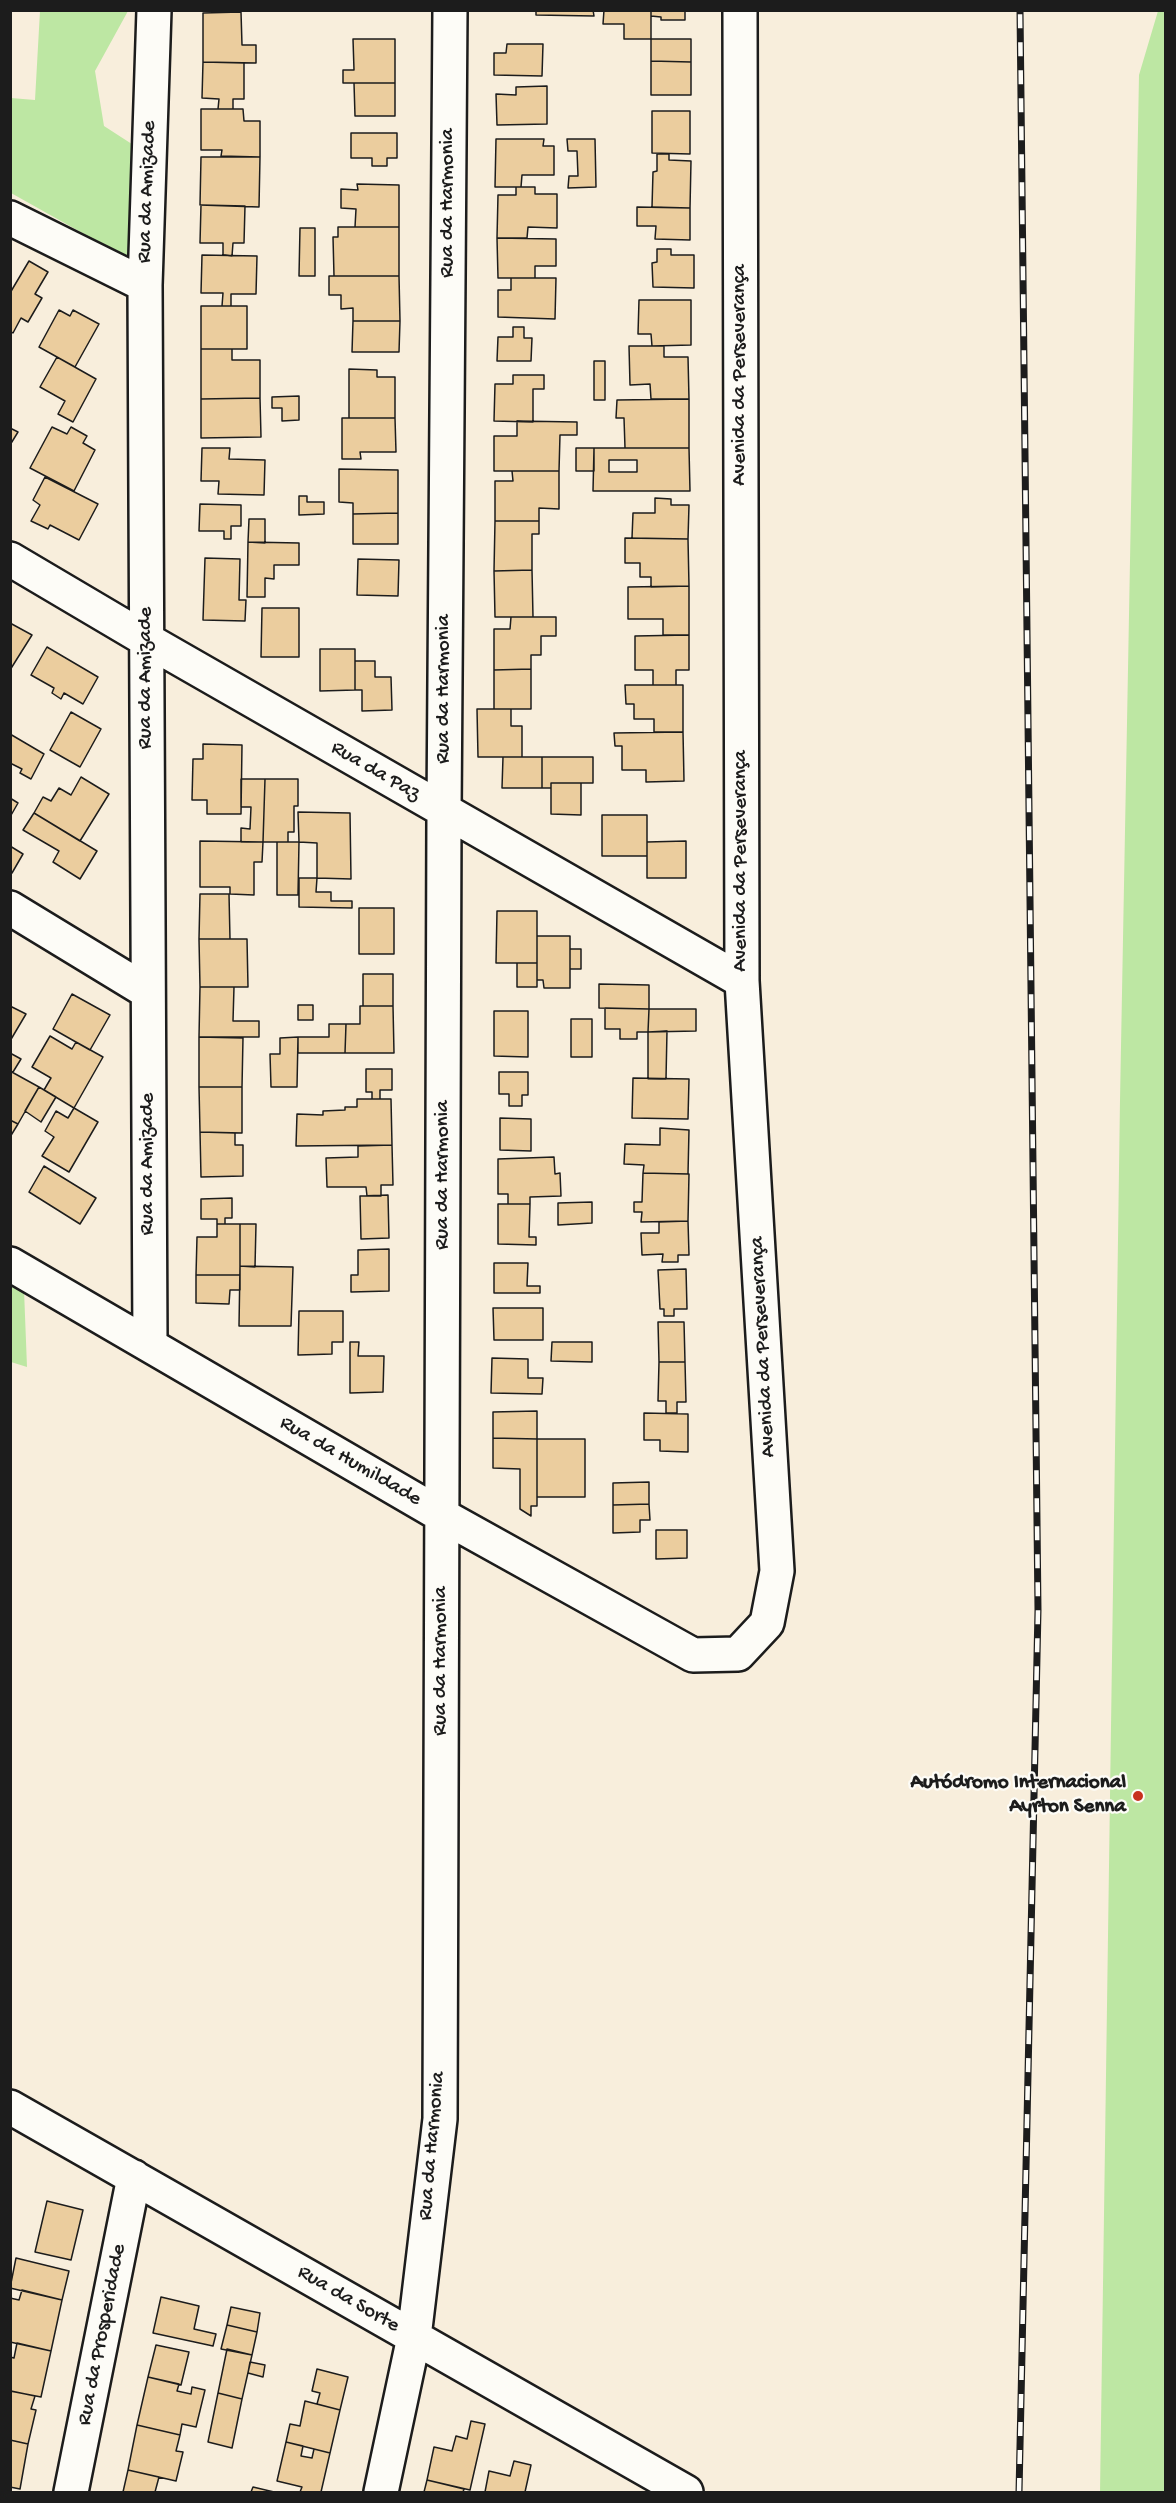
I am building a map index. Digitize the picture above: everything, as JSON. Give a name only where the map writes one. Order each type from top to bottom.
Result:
[{"type":"street","name":"Rua da Amizade","points":[[150,1345],[145,285],[154,10]]},
{"type":"street","name":"Rua da Harmonia","points":[[381,2493],[414,2337],[440,2119],[444,812],[450,10]]},
{"type":"street","name":"Avenida da Perseverança","points":[[693,1655],[738,1654],[766,1623],[777,1571],[742,981],[741,10]]},
{"type":"street","points":[[10,218],[145,285]]},
{"type":"street","name":"Rua da Paz","points":[[10,559],[444,812],[742,981]]},
{"type":"street","points":[[10,908],[148,992]]},
{"type":"street","name":"Rua da Humildade","points":[[10,1264],[443,1516],[693,1655]]},
{"type":"street","name":"Rua da Sorte","points":[[10,2107],[686,2493]]},
{"type":"street","name":"Rua da Prosperidade","points":[[71,2493],[134,2177]]},
{"type":"green space","name":"Autódromo Internacional Ayrton Senna","points":[[1165,10],[1166,2492],[1100,2492],[1120,1100],[1139,75],[1158,11]]},
{"type":"green space","points":[[40,11],[128,11],[95,71],[104,126],[138,148],[127,258],[11,193],[11,98],[35,100]]},
{"type":"green space","points":[[11,1282],[24,1290],[27,1367],[11,1362]]},
{"type":"building","points":[[536,10],[593,10],[594,16],[536,15]]},
{"type":"building","points":[[604,10],[651,10],[651,39],[624,39],[624,24],[603,24]]},
{"type":"building","points":[[651,10],[685,10],[685,20],[661,20],[661,17],[651,16]]},
{"type":"building","points":[[241,12],[242,45],[256,45],[256,63],[203,62],[203,13]]},
{"type":"building","points":[[353,39],[395,39],[395,83],[343,83],[343,70],[354,70]]},
{"type":"building","points":[[651,39],[691,39],[691,62],[651,61]]},
{"type":"building","points":[[507,44],[543,44],[542,76],[494,75],[494,53],[506,53]]},
{"type":"building","points":[[651,61],[691,62],[691,95],[651,95]]},
{"type":"building","points":[[203,62],[244,63],[244,99],[233,99],[233,109],[218,109],[219,99],[202,98]]},
{"type":"building","points":[[354,83],[395,83],[395,116],[355,116]]},
{"type":"building","points":[[547,86],[547,124],[497,125],[496,94],[516,95],[516,87]]},
{"type":"building","points":[[201,109],[243,109],[244,121],[260,121],[260,157],[221,156],[222,150],[201,150]]},
{"type":"building","points":[[652,111],[690,111],[690,154],[652,153]]},
{"type":"building","points":[[351,133],[397,133],[397,158],[387,158],[387,166],[372,166],[372,158],[351,158]]},
{"type":"building","points":[[496,139],[544,139],[543,146],[554,146],[554,175],[522,175],[521,187],[495,187]]},
{"type":"building","points":[[567,139],[595,139],[596,187],[568,188],[569,176],[578,176],[577,151],[568,151]]},
{"type":"building","points":[[657,154],[669,154],[669,160],[691,161],[690,208],[652,207],[653,172],[657,171]]},
{"type":"building","points":[[201,157],[260,157],[259,207],[200,205]]},
{"type":"building","points":[[357,184],[399,185],[399,227],[355,227],[356,209],[341,208],[341,189],[358,190]]},
{"type":"building","points":[[516,187],[535,187],[535,194],[557,194],[557,228],[528,227],[527,238],[497,238],[498,195],[516,195]]},
{"type":"building","points":[[201,205],[245,206],[244,243],[233,243],[232,256],[223,255],[223,243],[200,243]]},
{"type":"building","points":[[637,207],[690,208],[690,240],[655,239],[656,226],[637,226]]},
{"type":"building","points":[[338,227],[399,227],[399,276],[334,276],[333,237],[338,237]]},
{"type":"building","points":[[300,228],[315,228],[315,276],[299,276]]},
{"type":"building","points":[[497,238],[556,239],[556,266],[535,266],[535,278],[498,278]]},
{"type":"building","points":[[657,249],[671,249],[671,255],[694,255],[694,288],[653,287],[652,263],[657,262]]},
{"type":"building","points":[[202,255],[257,256],[256,294],[231,294],[231,306],[222,306],[223,293],[201,293]]},
{"type":"building","points":[[29,261],[48,272],[35,294],[42,298],[28,322],[21,318],[13,333],[10,331],[10,293]]},
{"type":"building","points":[[329,276],[399,276],[400,321],[353,321],[353,308],[341,309],[341,295],[329,295]]},
{"type":"building","points":[[511,278],[556,278],[555,319],[498,317],[498,290],[511,290]]},
{"type":"building","points":[[639,300],[691,300],[691,345],[652,346],[651,334],[638,334]]},
{"type":"building","points":[[201,306],[247,306],[247,349],[201,349]]},
{"type":"building","points":[[59,310],[70,316],[73,310],[99,324],[75,367],[39,347]]},
{"type":"building","points":[[353,321],[400,321],[399,352],[352,352]]},
{"type":"building","points":[[513,327],[524,327],[524,338],[532,338],[531,361],[497,361],[498,337],[513,337]]},
{"type":"building","points":[[629,346],[664,346],[664,357],[688,357],[689,399],[651,399],[650,384],[630,385]]},
{"type":"building","points":[[201,349],[232,349],[232,360],[260,360],[260,398],[201,399]]},
{"type":"building","points":[[57,357],[96,379],[73,422],[58,414],[65,401],[40,387]]},
{"type":"building","points":[[594,361],[605,361],[605,400],[594,400]]},
{"type":"building","points":[[349,369],[377,370],[377,377],[395,377],[395,418],[349,418]]},
{"type":"building","points":[[513,375],[544,375],[544,389],[533,389],[533,422],[494,421],[495,384],[513,384]]},
{"type":"building","points":[[299,396],[299,420],[282,421],[282,408],[272,408],[272,397]]},
{"type":"building","points":[[260,398],[261,437],[201,438],[201,399]]},
{"type":"building","points":[[689,399],[689,448],[625,448],[624,418],[616,418],[617,400]]},
{"type":"building","points":[[342,418],[395,418],[396,452],[360,452],[361,459],[342,459]]},
{"type":"building","points":[[517,421],[577,422],[577,435],[560,435],[559,471],[494,471],[494,436],[517,436]]},
{"type":"building","points":[[52,427],[67,434],[71,427],[87,436],[83,443],[95,450],[74,491],[30,468]]},
{"type":"building","points":[[10,428],[18,432],[10,445]]},
{"type":"building","points":[[202,448],[230,448],[229,459],[265,460],[264,495],[218,494],[219,481],[201,481]]},
{"type":"building","points":[[576,448],[594,448],[594,471],[576,471]]},
{"type":"building","points":[[594,448],[689,448],[690,491],[593,491]]},
{"type":"building","points":[[609,460],[637,460],[637,472],[609,472]]},
{"type":"building","points":[[339,469],[398,470],[398,513],[353,514],[353,503],[339,502]]},
{"type":"building","points":[[512,471],[559,471],[559,509],[539,508],[539,521],[495,521],[495,481],[513,481]]},
{"type":"building","points":[[45,477],[98,504],[79,540],[50,525],[48,529],[31,521],[40,505],[33,500]]},
{"type":"building","points":[[299,496],[307,496],[307,502],[324,502],[324,514],[299,515]]},
{"type":"building","points":[[655,498],[671,499],[671,505],[689,505],[688,539],[632,538],[633,513],[655,513]]},
{"type":"building","points":[[200,504],[241,505],[241,526],[231,526],[231,539],[224,539],[224,531],[199,531]]},
{"type":"building","points":[[398,513],[398,544],[353,544],[353,514]]},
{"type":"building","points":[[249,519],[265,519],[265,543],[248,542]]},
{"type":"building","points":[[495,521],[539,521],[539,534],[532,534],[532,570],[494,571]]},
{"type":"building","points":[[625,538],[688,539],[689,586],[651,587],[651,577],[640,577],[640,563],[625,563]]},
{"type":"building","points":[[248,542],[299,543],[299,565],[274,565],[274,579],[265,578],[265,597],[247,597]]},
{"type":"building","points":[[205,558],[240,559],[239,600],[246,600],[245,621],[203,620]]},
{"type":"building","points":[[358,559],[399,560],[398,596],[357,595]]},
{"type":"building","points":[[532,570],[533,617],[495,617],[494,571]]},
{"type":"building","points":[[689,586],[689,635],[663,635],[663,619],[628,619],[628,587]]},
{"type":"building","points":[[262,608],[299,608],[299,657],[261,657]]},
{"type":"building","points":[[511,617],[556,617],[556,636],[541,636],[541,655],[531,655],[531,669],[494,670],[494,629],[510,629]]},
{"type":"building","points":[[10,623],[32,635],[10,670]]},
{"type":"building","points":[[689,635],[689,670],[676,670],[676,685],[653,685],[653,670],[635,670],[635,636]]},
{"type":"building","points":[[47,647],[98,677],[83,704],[64,693],[61,699],[52,693],[54,688],[31,675]]},
{"type":"building","points":[[320,649],[355,649],[355,690],[320,691]]},
{"type":"building","points":[[355,661],[375,661],[375,677],[391,677],[392,710],[362,711],[362,690],[355,690]]},
{"type":"building","points":[[531,669],[531,709],[494,709],[494,670]]},
{"type":"building","points":[[625,685],[683,685],[683,732],[654,732],[654,719],[634,719],[634,704],[626,704]]},
{"type":"building","points":[[477,709],[511,709],[511,726],[522,726],[522,757],[478,757]]},
{"type":"building","points":[[71,712],[101,729],[80,767],[50,750]]},
{"type":"building","points":[[683,732],[684,781],[646,782],[646,770],[622,770],[622,746],[615,746],[614,733]]},
{"type":"building","points":[[10,734],[44,754],[31,779],[20,773],[22,769],[10,763]]},
{"type":"building","points":[[203,744],[242,745],[241,814],[207,814],[207,800],[192,800],[193,759],[203,759]]},
{"type":"building","points":[[503,757],[542,757],[542,788],[502,788]]},
{"type":"building","points":[[542,757],[593,757],[593,783],[551,783],[551,788],[542,788]]},
{"type":"building","points":[[81,777],[109,794],[80,841],[34,813],[43,797],[51,801],[59,788],[71,795]]},
{"type":"building","points":[[241,779],[265,779],[263,842],[241,842],[241,828],[250,829],[251,807],[241,807]]},
{"type":"building","points":[[265,779],[298,779],[298,806],[294,806],[294,832],[288,832],[288,842],[263,842]]},
{"type":"building","points":[[551,783],[581,783],[581,815],[551,814]]},
{"type":"building","points":[[10,798],[18,803],[10,817]]},
{"type":"building","points":[[298,812],[350,813],[351,879],[317,878],[317,843],[299,842]]},
{"type":"building","points":[[34,813],[97,851],[80,879],[53,862],[59,851],[23,830]]},
{"type":"building","points":[[602,815],[647,815],[647,856],[602,856]]},
{"type":"building","points":[[200,841],[263,842],[262,862],[254,862],[254,895],[230,894],[230,887],[200,887]]},
{"type":"building","points":[[686,841],[686,878],[647,878],[647,842]]},
{"type":"building","points":[[277,842],[299,842],[298,895],[277,895]]},
{"type":"building","points":[[10,846],[23,854],[12,873],[10,872]]},
{"type":"building","points":[[299,878],[317,878],[316,892],[331,892],[331,901],[352,901],[352,908],[299,907]]},
{"type":"building","points":[[200,894],[229,894],[230,939],[199,939]]},
{"type":"building","points":[[359,908],[394,908],[394,954],[359,954]]},
{"type":"building","points":[[497,911],[537,911],[537,963],[496,963]]},
{"type":"building","points":[[537,936],[570,936],[570,988],[544,988],[543,980],[537,980]]},
{"type":"building","points":[[199,939],[247,939],[248,987],[200,987]]},
{"type":"building","points":[[570,949],[581,949],[581,969],[570,969]]},
{"type":"building","points":[[517,963],[537,963],[537,987],[517,987]]},
{"type":"building","points":[[363,974],[393,974],[393,1006],[363,1006]]},
{"type":"building","points":[[599,984],[649,985],[649,1009],[599,1008]]},
{"type":"building","points":[[200,987],[234,987],[233,1021],[259,1021],[259,1037],[199,1037]]},
{"type":"building","points":[[72,994],[110,1015],[90,1050],[53,1029]]},
{"type":"building","points":[[298,1005],[313,1005],[313,1020],[298,1020]]},
{"type":"building","points":[[10,1006],[26,1014],[10,1041]]},
{"type":"building","points":[[360,1006],[393,1006],[394,1053],[345,1053],[346,1024],[360,1024]]},
{"type":"building","points":[[605,1008],[649,1009],[648,1032],[637,1032],[637,1039],[620,1039],[620,1029],[605,1029]]},
{"type":"building","points":[[649,1009],[696,1009],[696,1031],[648,1032]]},
{"type":"building","points":[[494,1011],[528,1011],[528,1057],[494,1056]]},
{"type":"building","points":[[571,1019],[592,1019],[592,1057],[571,1057]]},
{"type":"building","points":[[329,1024],[346,1024],[345,1053],[298,1053],[298,1037],[329,1037]]},
{"type":"building","points":[[667,1031],[666,1079],[648,1079],[648,1032]]},
{"type":"building","points":[[50,1036],[72,1049],[76,1042],[103,1057],[74,1108],[44,1090],[51,1078],[32,1067]]},
{"type":"building","points":[[199,1037],[243,1038],[242,1087],[199,1087]]},
{"type":"building","points":[[298,1037],[297,1087],[271,1087],[270,1054],[280,1054],[280,1038]]},
{"type":"building","points":[[10,1053],[21,1059],[13,1072],[10,1071]]},
{"type":"building","points":[[366,1069],[392,1069],[392,1090],[380,1090],[380,1099],[372,1099],[372,1092],[366,1092]]},
{"type":"building","points":[[10,1071],[39,1087],[18,1124],[10,1120]]},
{"type":"building","points":[[499,1072],[528,1072],[528,1095],[522,1095],[522,1106],[509,1106],[509,1094],[499,1094]]},
{"type":"building","points":[[633,1078],[689,1079],[688,1119],[632,1118]]},
{"type":"building","points":[[39,1087],[56,1097],[41,1122],[25,1111]]},
{"type":"building","points":[[199,1087],[242,1087],[242,1133],[200,1132]]},
{"type":"building","points":[[357,1099],[391,1099],[392,1145],[296,1146],[297,1114],[323,1115],[323,1111],[357,1107]]},
{"type":"building","points":[[74,1108],[98,1122],[69,1172],[42,1156],[54,1137],[45,1131],[56,1111],[68,1118]]},
{"type":"building","points":[[500,1118],[531,1119],[531,1151],[500,1150]]},
{"type":"building","points":[[10,1120],[18,1124],[10,1137]]},
{"type":"building","points":[[660,1128],[689,1130],[688,1174],[643,1173],[644,1165],[624,1164],[625,1144],[660,1145]]},
{"type":"building","points":[[200,1132],[235,1133],[235,1145],[243,1145],[243,1176],[201,1177]]},
{"type":"building","points":[[392,1145],[393,1185],[381,1185],[381,1196],[367,1196],[366,1187],[327,1187],[326,1158],[358,1157],[358,1146]]},
{"type":"building","points":[[554,1157],[555,1174],[560,1173],[561,1196],[530,1197],[530,1204],[508,1204],[508,1194],[498,1194],[498,1159]]},
{"type":"building","points":[[44,1166],[96,1198],[80,1224],[29,1192]]},
{"type":"building","points":[[643,1173],[689,1174],[688,1221],[641,1222],[642,1212],[634,1212],[634,1202],[642,1202]]},
{"type":"building","points":[[388,1195],[389,1238],[361,1239],[360,1196]]},
{"type":"building","points":[[232,1198],[232,1218],[225,1218],[225,1224],[217,1224],[217,1219],[201,1219],[201,1199]]},
{"type":"building","points":[[592,1202],[592,1223],[558,1225],[558,1203]]},
{"type":"building","points":[[498,1204],[530,1204],[529,1237],[536,1237],[536,1245],[498,1244]]},
{"type":"building","points":[[688,1221],[689,1255],[678,1255],[678,1262],[662,1262],[663,1254],[642,1255],[641,1233],[659,1233],[659,1222]]},
{"type":"building","points":[[217,1224],[240,1224],[240,1275],[196,1275],[197,1237],[217,1237]]},
{"type":"building","points":[[240,1224],[256,1224],[255,1267],[240,1266]]},
{"type":"building","points":[[389,1249],[389,1291],[351,1292],[351,1275],[358,1275],[358,1250]]},
{"type":"building","points":[[494,1263],[528,1263],[527,1286],[540,1286],[540,1293],[494,1293]]},
{"type":"building","points":[[240,1266],[293,1267],[291,1326],[239,1326]]},
{"type":"building","points":[[686,1269],[687,1309],[674,1309],[674,1316],[664,1316],[664,1309],[660,1309],[658,1270]]},
{"type":"building","points":[[196,1275],[240,1275],[240,1290],[230,1290],[229,1304],[196,1303]]},
{"type":"building","points":[[493,1308],[543,1308],[543,1340],[494,1340]]},
{"type":"building","points":[[299,1311],[343,1311],[343,1342],[332,1342],[332,1354],[298,1355]]},
{"type":"building","points":[[658,1322],[684,1322],[685,1362],[659,1362]]},
{"type":"building","points":[[350,1342],[359,1342],[358,1356],[384,1356],[383,1392],[350,1393]]},
{"type":"building","points":[[552,1342],[592,1342],[592,1362],[551,1361]]},
{"type":"building","points":[[492,1358],[528,1359],[528,1378],[543,1378],[542,1394],[491,1393]]},
{"type":"building","points":[[659,1362],[685,1362],[686,1402],[677,1402],[677,1413],[666,1413],[666,1401],[658,1401]]},
{"type":"building","points":[[537,1411],[537,1439],[493,1438],[493,1412]]},
{"type":"building","points":[[644,1413],[688,1414],[688,1452],[660,1451],[660,1440],[644,1440]]},
{"type":"building","points":[[493,1438],[537,1439],[537,1506],[531,1506],[531,1516],[520,1509],[520,1469],[493,1468]]},
{"type":"building","points":[[537,1439],[585,1439],[585,1497],[537,1497]]},
{"type":"building","points":[[649,1482],[649,1504],[613,1505],[613,1483]]},
{"type":"building","points":[[649,1504],[650,1520],[640,1520],[640,1532],[613,1533],[613,1505]]},
{"type":"building","points":[[656,1530],[687,1530],[687,1558],[656,1559]]},
{"type":"building","points":[[47,2201],[83,2210],[71,2260],[35,2252]]},
{"type":"building","points":[[16,2258],[69,2271],[62,2300],[10,2288]]},
{"type":"building","points":[[22,2290],[62,2300],[51,2351],[10,2342],[10,2298],[19,2300]]},
{"type":"building","points":[[161,2297],[199,2306],[194,2329],[216,2334],[213,2346],[153,2333]]},
{"type":"building","points":[[231,2307],[260,2313],[257,2332],[227,2325]]},
{"type":"building","points":[[227,2325],[257,2332],[252,2355],[221,2349]]},
{"type":"building","points":[[17,2343],[51,2351],[41,2397],[10,2391],[10,2357],[14,2358]]},
{"type":"building","points":[[156,2345],[189,2352],[181,2385],[148,2377]]},
{"type":"building","points":[[227,2349],[252,2355],[242,2399],[218,2393]]},
{"type":"building","points":[[250,2362],[265,2365],[263,2377],[248,2373]]},
{"type":"building","points":[[317,2369],[348,2377],[340,2410],[317,2404],[320,2393],[312,2391]]},
{"type":"building","points":[[148,2377],[179,2384],[177,2391],[191,2394],[192,2387],[205,2390],[196,2427],[182,2424],[180,2435],[137,2425]]},
{"type":"building","points":[[11,2391],[35,2396],[31,2409],[36,2410],[28,2444],[10,2440]]},
{"type":"building","points":[[218,2393],[242,2399],[232,2448],[208,2442]]},
{"type":"building","points":[[305,2401],[340,2410],[330,2453],[286,2442],[290,2424],[300,2426]]},
{"type":"building","points":[[471,2421],[485,2424],[470,2490],[427,2480],[434,2447],[452,2451],[456,2436],[467,2439]]},
{"type":"building","points":[[137,2425],[180,2435],[176,2451],[183,2452],[176,2481],[128,2470]]},
{"type":"building","points":[[10,2440],[28,2444],[20,2489],[10,2487]]},
{"type":"building","points":[[286,2442],[303,2446],[301,2456],[312,2458],[314,2449],[330,2453],[321,2492],[300,2492],[302,2487],[277,2481]]},
{"type":"building","points":[[514,2461],[531,2465],[525,2492],[485,2492],[489,2471],[510,2476]]},
{"type":"building","points":[[128,2470],[159,2477],[155,2492],[123,2492]]},
{"type":"building","points":[[427,2480],[464,2489],[463,2492],[424,2492]]},
{"type":"building","points":[[253,2487],[274,2492],[251,2492]]},
{"type":"railway","points":[[1019,2492],[1038,1610],[1020,10]]},
{"type":"place","name":"Autódromo Internacional Ayrton Senna","points":[[1138,1796]]}]
